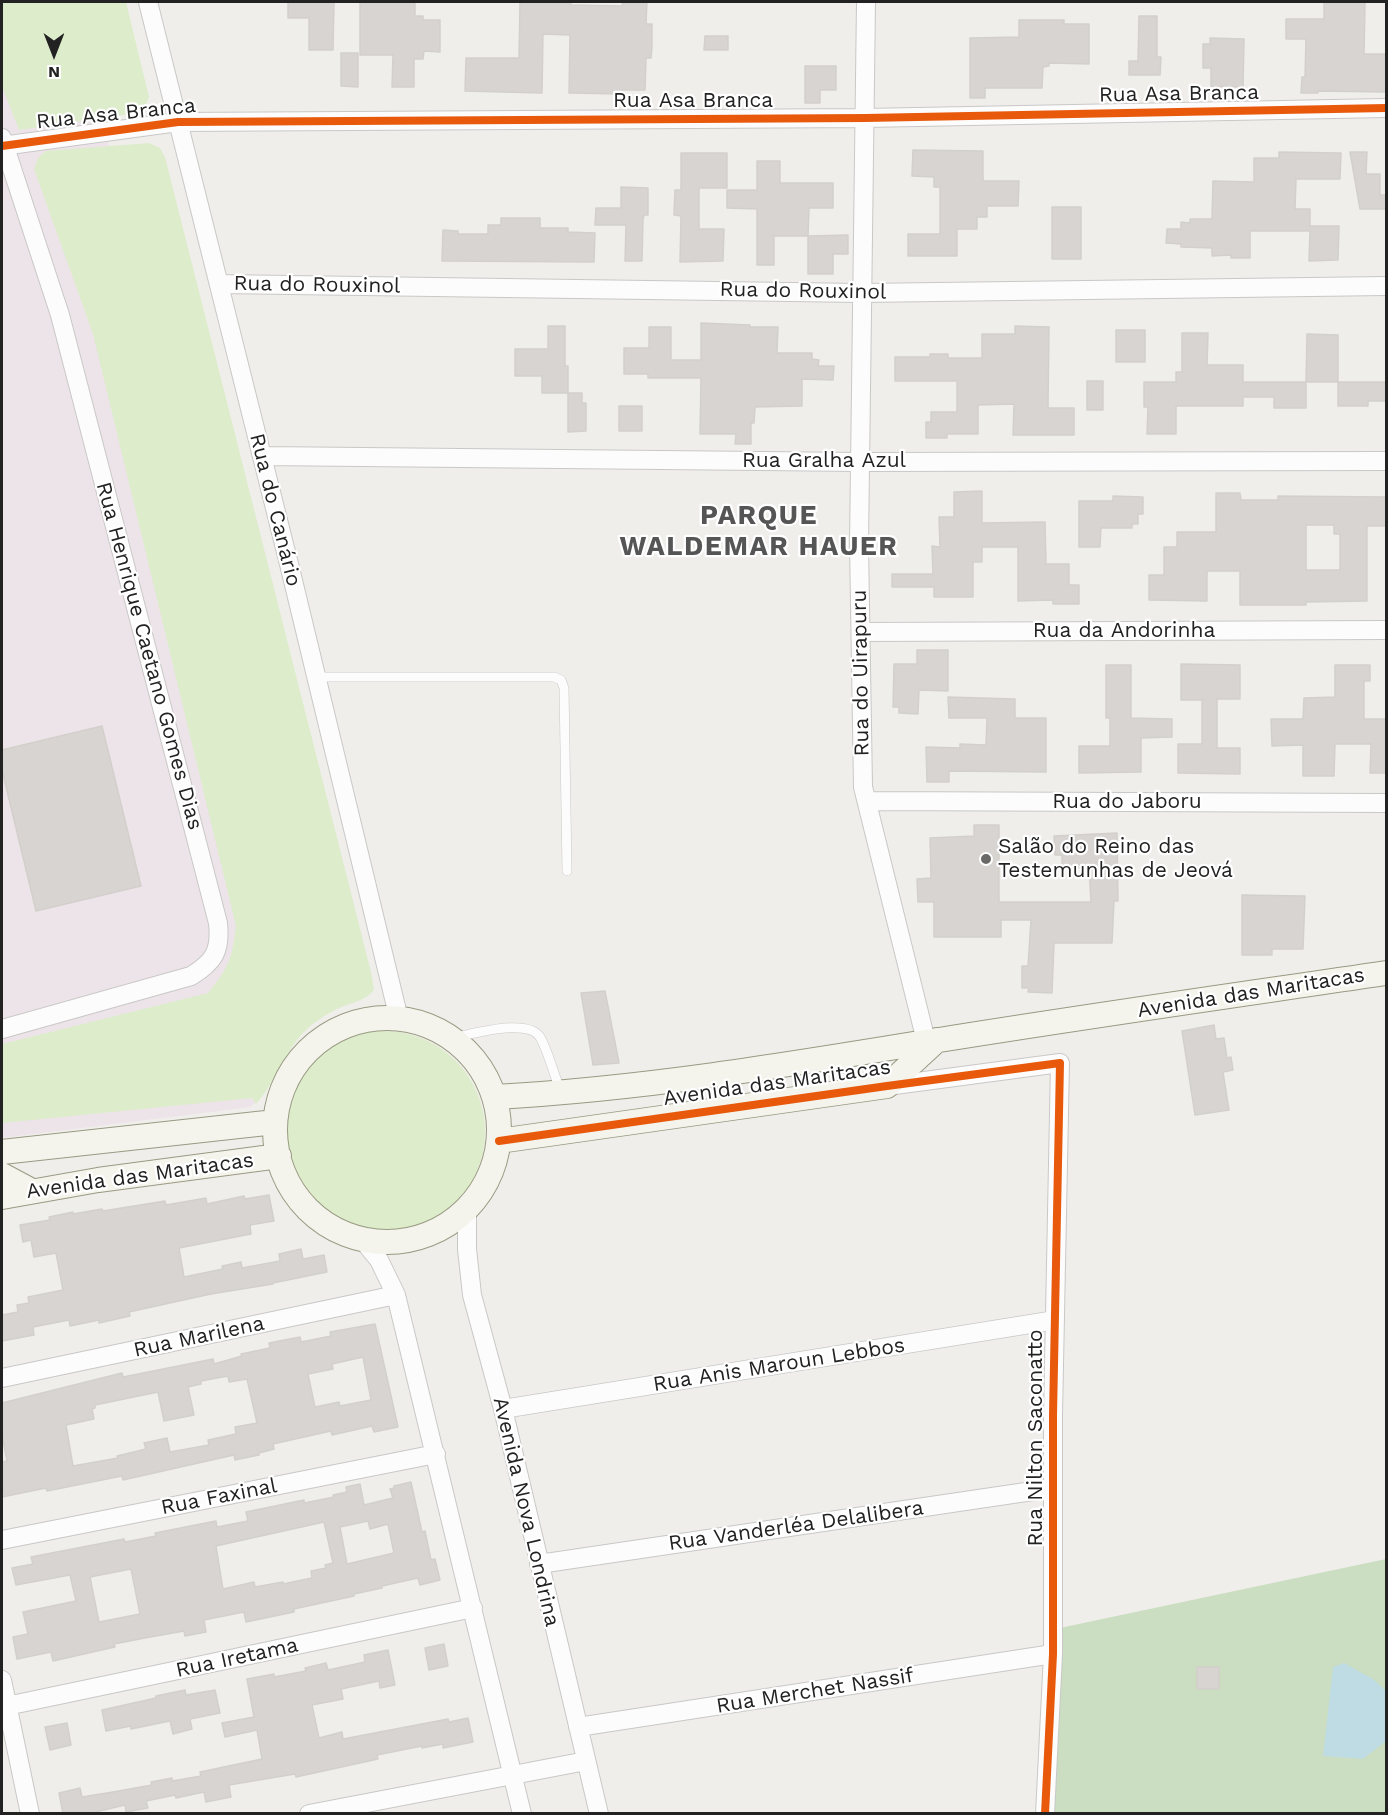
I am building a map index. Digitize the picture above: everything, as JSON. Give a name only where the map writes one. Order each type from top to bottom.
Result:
[{"type":"street","name":"Rua do Canário","points":[[148,2],[262,456],[399,1019]]},
{"type":"street","name":"Rua do Uirapuru","points":[[866,2],[860,462],[863,787],[931,1044]]},
{"type":"street","name":"Rua Asa Branca","points":[[2,143],[178,122],[865,118],[1386,108]]},
{"type":"street","name":"Rua Henrique Caetano Gomes Dias","points":[[2,143],[60,315],[218,923],[219,942],[212,960],[191,976],[2,1029]]},
{"type":"street","name":"Rua do Rouxinol","points":[[219,284],[862,292],[1386,286]]},
{"type":"street","name":"Rua Gralha Azul","points":[[262,456],[860,462],[1386,461]]},
{"type":"street","name":"Rua da Andorinha","points":[[861,632],[1386,630]]},
{"type":"street","name":"Rua do Jaboru","points":[[867,801],[1386,803]]},
{"type":"street","name":"Avenida das Maritacas","points":[[495,1097],[658,1081],[931,1044],[1386,973]]},
{"type":"street","points":[[373,1019],[399,1019],[426,1025],[451,1038],[478,1064],[488,1080],[495,1097],[499,1119],[499,1142],[494,1164],[483,1187],[467,1208],[445,1226],[418,1237],[390,1241],[362,1239],[337,1229],[314,1215],[296,1195],[284,1173],[276,1148],[275,1122],[280,1096],[290,1073],[312,1047],[325,1036],[348,1025],[373,1019]]},
{"type":"street","name":"Avenida das Maritacas","points":[[887,1086],[931,1044]]},
{"type":"street","name":"Avenida das Maritacas","points":[[499,1142],[664,1117],[1060,1064]]},
{"type":"street","name":"Rua Nilton Saconatto","points":[[1045,1814],[1053,1654],[1053,1488],[1060,1064]]},
{"type":"street","points":[[658,1081],[664,1117]]},
{"type":"street","name":"Avenida das Maritacas","points":[[2,1152],[275,1122]]},
{"type":"street","name":"Avenida das Maritacas","points":[[2,1197],[279,1156]]},
{"type":"street","points":[[2,1176],[32,1191]]},
{"type":"street","name":"Avenida Nova Londrina","points":[[467,1208],[467,1249],[472,1295],[503,1409],[599,1814]]},
{"type":"street","points":[[362,1239],[380,1260],[396,1295],[522,1814]]},
{"type":"street","name":"Rua Marilena","points":[[2,1378],[396,1295]]},
{"type":"street","name":"Rua Anis Maroun Lebbos","points":[[503,1409],[1055,1320]]},
{"type":"street","name":"Rua Faxinal","points":[[2,1540],[436,1454]]},
{"type":"street","name":"Rua Vanderléa Delalibera","points":[[539,1564],[1053,1488]]},
{"type":"street","name":"Rua Iretama","points":[[4,1707],[473,1608]]},
{"type":"street","name":"Rua Merchet Nassif","points":[[578,1727],[1053,1654]]},
{"type":"street","points":[[2,1680],[4,1707],[30,1814]]},
{"type":"street","points":[[309,1814],[513,1773],[586,1761]]},
{"type":"lane","points":[[316,677],[554,677],[561,680],[564,688],[567,871]]},
{"type":"lane","points":[[451,1038],[517,1026],[530,1029],[539,1036],[560,1092]]},
{"type":"shaded area","points":[[2,2],[77,2],[296,995],[286,1053],[260,1098],[251,1107],[2,1138]]},
{"type":"green space","points":[[2,2],[126,2],[149,97],[143,112],[19,130],[2,86]]},
{"type":"green space","points":[[149,143],[160,148],[165,157],[374,990],[362,999],[329,1013],[306,1030],[298,1038],[256,1104],[252,1098],[2,1123],[2,1044],[208,993],[228,962],[235,937],[236,926],[93,334],[34,169],[38,158],[46,151]]},
{"type":"green space","points":[[374,1031],[394,1031],[423,1038],[456,1060],[478,1093],[485,1132],[478,1171],[456,1204],[423,1226],[394,1233],[374,1233],[345,1226],[312,1204],[290,1171],[283,1142],[283,1122],[290,1093],[312,1060],[345,1038]]},
{"type":"green space","points":[[1386,1559],[1386,1813],[1052,1814],[1055,1629]]},
{"type":"water","points":[[1344,1663],[1373,1679],[1386,1691],[1386,1741],[1363,1759],[1323,1756],[1333,1667]]},
{"type":"building","points":[[288,2],[334,2],[333,50],[309,50],[309,18],[288,18]]},
{"type":"building","points":[[360,2],[415,3],[415,16],[423,16],[423,20],[440,20],[440,52],[424,51],[423,59],[414,59],[414,87],[392,87],[393,55],[360,55]]},
{"type":"building","points":[[520,2],[571,2],[571,5],[622,6],[623,2],[647,2],[646,24],[652,24],[652,47],[651,58],[646,58],[645,90],[621,90],[621,94],[569,93],[570,35],[543,34],[542,93],[465,91],[466,58],[519,58]]},
{"type":"building","points":[[1324,2],[1365,2],[1364,54],[1386,54],[1386,92],[1301,93],[1302,77],[1305,77],[1306,39],[1286,39],[1286,19],[1324,19]]},
{"type":"building","points":[[1139,16],[1157,16],[1157,57],[1161,57],[1160,75],[1129,75],[1129,61],[1138,61]]},
{"type":"building","points":[[1019,20],[1064,20],[1064,24],[1089,24],[1089,64],[1049,63],[1049,66],[1043,67],[1042,88],[985,88],[985,98],[970,98],[970,38],[1019,37]]},
{"type":"building","points":[[705,36],[728,36],[728,50],[704,50]]},
{"type":"building","points":[[1210,38],[1244,39],[1243,87],[1211,87],[1211,68],[1203,68],[1203,44],[1210,44]]},
{"type":"building","points":[[341,53],[358,53],[358,87],[341,86]]},
{"type":"building","points":[[805,66],[836,66],[836,90],[820,90],[820,103],[805,103]]},
{"type":"building","points":[[913,150],[983,151],[983,181],[1019,181],[1018,206],[987,206],[987,217],[977,217],[977,229],[957,229],[957,256],[908,256],[908,234],[940,234],[940,187],[934,187],[934,177],[912,176]]},
{"type":"building","points":[[1279,152],[1341,153],[1340,179],[1296,179],[1295,209],[1310,209],[1310,226],[1339,226],[1338,260],[1309,261],[1310,231],[1250,231],[1250,258],[1231,258],[1231,255],[1212,256],[1212,248],[1181,247],[1181,244],[1166,243],[1167,229],[1181,229],[1181,222],[1190,223],[1190,219],[1212,219],[1213,181],[1254,182],[1254,158],[1279,158]]},
{"type":"building","points":[[1350,152],[1367,152],[1366,174],[1380,174],[1380,195],[1386,195],[1386,209],[1360,209]]},
{"type":"building","points":[[681,153],[727,153],[727,188],[699,188],[699,229],[724,229],[723,261],[680,262],[681,216],[674,215],[675,190],[681,190]]},
{"type":"building","points":[[757,161],[780,161],[780,183],[833,183],[833,208],[809,208],[808,236],[774,236],[774,265],[757,265],[757,209],[727,208],[727,190],[757,190]]},
{"type":"building","points":[[621,187],[648,188],[648,215],[644,215],[643,219],[642,261],[625,261],[626,225],[595,225],[596,208],[621,208]]},
{"type":"building","points":[[1052,207],[1081,207],[1081,259],[1052,259]]},
{"type":"building","points":[[501,218],[540,218],[540,228],[568,228],[568,232],[595,233],[594,262],[442,261],[443,230],[458,231],[458,234],[488,234],[488,225],[501,225]]},
{"type":"building","points":[[848,235],[848,254],[833,254],[833,274],[808,274],[808,236]]},
{"type":"building","points":[[701,323],[778,327],[777,353],[812,353],[812,359],[819,360],[818,366],[834,366],[833,380],[802,379],[802,406],[755,407],[754,423],[751,423],[751,444],[735,444],[736,434],[700,434],[701,378],[648,378],[648,374],[624,374],[624,348],[649,348],[649,327],[671,327],[671,360],[701,360]]},
{"type":"building","points":[[548,326],[565,326],[568,393],[542,393],[542,376],[515,376],[515,349],[548,349]]},
{"type":"building","points":[[1015,326],[1049,327],[1048,408],[1074,408],[1074,435],[1013,435],[1014,404],[978,405],[978,434],[947,434],[947,438],[926,438],[926,422],[931,422],[931,412],[957,412],[957,381],[895,381],[895,357],[930,357],[930,354],[948,354],[948,358],[982,358],[982,334],[1015,334]]},
{"type":"building","points":[[1116,330],[1145,330],[1145,362],[1116,362]]},
{"type":"building","points":[[1182,333],[1208,333],[1207,365],[1243,365],[1243,382],[1306,382],[1306,408],[1274,408],[1274,397],[1243,397],[1243,406],[1176,406],[1176,434],[1147,434],[1148,407],[1144,407],[1144,382],[1176,382],[1176,372],[1182,372]]},
{"type":"building","points":[[1307,334],[1338,335],[1338,382],[1306,382]]},
{"type":"building","points":[[1087,381],[1103,381],[1103,410],[1087,410]]},
{"type":"building","points":[[1338,382],[1386,382],[1386,401],[1368,401],[1368,406],[1338,406]]},
{"type":"building","points":[[568,393],[582,393],[582,403],[586,403],[586,431],[568,432]]},
{"type":"building","points":[[619,406],[642,406],[642,431],[619,431]]},
{"type":"building","points":[[982,491],[982,523],[1045,522],[1046,564],[1069,564],[1069,585],[1079,585],[1079,604],[1053,604],[1053,600],[1018,601],[1018,547],[982,547],[982,562],[973,562],[973,597],[934,597],[934,587],[892,587],[892,574],[933,574],[932,546],[940,547],[939,517],[954,517],[954,492]]},
{"type":"building","points":[[1216,493],[1240,493],[1241,500],[1278,500],[1278,496],[1386,497],[1386,526],[1367,526],[1367,601],[1306,602],[1306,605],[1240,605],[1240,571],[1207,571],[1207,601],[1149,600],[1149,575],[1164,575],[1164,547],[1177,547],[1177,532],[1216,532]],"holes":[[[1306,525],[1334,525],[1334,534],[1340,534],[1340,570],[1306,570]]]},
{"type":"building","points":[[1113,496],[1143,497],[1143,514],[1138,514],[1138,524],[1132,524],[1132,528],[1101,528],[1100,547],[1079,547],[1079,501],[1113,501]]},
{"type":"building","points":[[917,650],[948,650],[948,691],[919,690],[918,714],[899,713],[899,707],[893,707],[894,664],[917,664]]},
{"type":"building","points":[[1181,664],[1240,665],[1240,699],[1217,699],[1217,748],[1240,748],[1240,774],[1178,773],[1178,744],[1202,744],[1202,700],[1181,700]]},
{"type":"building","points":[[1106,665],[1131,665],[1131,718],[1172,719],[1172,737],[1141,738],[1141,772],[1079,773],[1079,746],[1110,746],[1110,718],[1106,718]]},
{"type":"building","points":[[1335,665],[1370,665],[1370,681],[1364,681],[1364,719],[1386,719],[1386,773],[1370,773],[1371,744],[1335,744],[1334,776],[1303,776],[1303,745],[1272,746],[1271,719],[1303,719],[1304,698],[1335,697]]},
{"type":"building","points":[[948,697],[1015,699],[1015,718],[1046,718],[1046,772],[949,771],[949,782],[927,782],[926,747],[960,748],[960,744],[986,745],[987,718],[949,718]]},
{"type":"building","points":[[102,726],[141,886],[36,911],[2,770],[2,750]]},
{"type":"building","points":[[974,825],[999,825],[999,902],[1091,902],[1089,868],[1062,868],[1062,855],[1055,855],[1054,836],[1117,833],[1118,901],[1114,901],[1112,943],[1054,943],[1052,993],[1028,992],[1029,988],[1022,988],[1022,966],[1028,966],[1031,920],[1001,920],[1001,937],[934,937],[934,902],[918,902],[917,879],[931,878],[930,838],[974,836]]},
{"type":"building","points":[[1242,895],[1305,896],[1303,949],[1272,949],[1272,955],[1242,955]]},
{"type":"building","points":[[605,991],[619,1063],[593,1065],[581,993]]},
{"type":"building","points":[[1214,1025],[1216,1039],[1224,1038],[1227,1058],[1231,1057],[1233,1070],[1223,1072],[1229,1110],[1195,1115],[1182,1031]]},
{"type":"building","points":[[269,1195],[274,1221],[250,1225],[251,1234],[179,1248],[184,1277],[223,1269],[222,1266],[241,1262],[242,1268],[280,1261],[279,1254],[301,1249],[303,1259],[324,1255],[327,1272],[129,1312],[130,1316],[99,1323],[99,1320],[70,1326],[69,1320],[33,1327],[34,1335],[2,1341],[2,1315],[18,1312],[17,1305],[29,1303],[28,1297],[63,1290],[56,1253],[34,1257],[31,1240],[23,1242],[20,1225],[50,1220],[49,1217],[73,1212],[73,1214],[102,1209],[103,1211],[165,1201],[166,1205],[206,1198],[207,1204],[244,1196],[245,1199]]},
{"type":"building","points":[[375,1324],[398,1427],[374,1432],[372,1426],[332,1435],[331,1431],[273,1444],[274,1449],[235,1460],[234,1455],[123,1480],[122,1476],[47,1491],[46,1488],[2,1497],[2,1462],[7,1461],[2,1435],[2,1403],[122,1373],[123,1377],[213,1359],[214,1364],[242,1356],[241,1354],[270,1348],[269,1343],[300,1337],[301,1342],[331,1336],[330,1332]],"holes":[[[363,1357],[371,1400],[340,1406],[339,1402],[315,1407],[308,1374],[333,1369],[332,1364]],[[228,1376],[229,1382],[247,1379],[257,1423],[235,1427],[236,1434],[208,1440],[209,1445],[170,1452],[167,1438],[144,1443],[146,1449],[117,1456],[118,1458],[73,1466],[66,1425],[94,1419],[92,1409],[95,1405],[158,1392],[164,1421],[194,1415],[188,1387],[201,1384],[201,1381]]]},
{"type":"building","points":[[411,1482],[422,1532],[425,1531],[431,1560],[435,1559],[440,1580],[420,1585],[418,1578],[382,1586],[382,1588],[354,1594],[354,1596],[294,1609],[294,1612],[246,1622],[244,1612],[204,1620],[206,1632],[185,1636],[184,1631],[145,1638],[53,1661],[51,1652],[17,1659],[13,1637],[28,1634],[23,1612],[76,1601],[70,1575],[16,1585],[12,1568],[33,1564],[31,1557],[124,1539],[125,1542],[156,1536],[155,1533],[216,1521],[217,1527],[248,1521],[246,1512],[304,1500],[304,1503],[334,1497],[333,1495],[347,1492],[346,1487],[360,1484],[364,1505],[393,1498],[390,1489]],"holes":[[[368,1521],[370,1529],[388,1524],[394,1553],[347,1564],[340,1527]],[[324,1522],[333,1563],[325,1565],[326,1568],[311,1571],[312,1578],[255,1587],[254,1582],[223,1589],[216,1546]],[[131,1569],[140,1614],[99,1622],[90,1577]]]},
{"type":"building","points":[[444,1644],[448,1666],[429,1670],[425,1648]]},
{"type":"building","points":[[388,1650],[395,1685],[380,1688],[379,1681],[341,1689],[343,1699],[312,1705],[319,1738],[342,1732],[343,1739],[448,1719],[449,1722],[468,1718],[473,1742],[443,1748],[443,1744],[422,1748],[422,1746],[377,1755],[378,1759],[296,1777],[295,1774],[229,1785],[231,1797],[206,1802],[204,1792],[146,1801],[148,1808],[126,1812],[125,1805],[87,1814],[63,1814],[59,1793],[80,1788],[82,1797],[113,1792],[152,1785],[151,1782],[172,1778],[172,1781],[201,1776],[200,1772],[262,1759],[257,1730],[225,1737],[222,1723],[254,1717],[247,1679],[306,1671],[305,1668],[326,1663],[328,1670],[365,1662],[364,1655]]},
{"type":"building","points":[[1197,1667],[1219,1667],[1219,1689],[1197,1689]]},
{"type":"building","points":[[185,1690],[186,1695],[215,1690],[220,1713],[190,1719],[192,1729],[173,1734],[170,1721],[131,1729],[131,1726],[106,1731],[102,1710]]},
{"type":"building","points":[[67,1723],[71,1745],[50,1750],[45,1727]]},
{"type":"cycle path","points":[[2,146],[178,122],[865,118],[1386,108]]},
{"type":"cycle path","points":[[499,1141],[1060,1063],[1053,1415],[1053,1654],[1045,1814]]},
{"type":"place","name":"Salão do Reino das Testemunhas de Jeová","points":[[986,859]]},
{"type":"district","name":"PARQUE WALDEMAR HAUER","points":[[759,532]]}]
